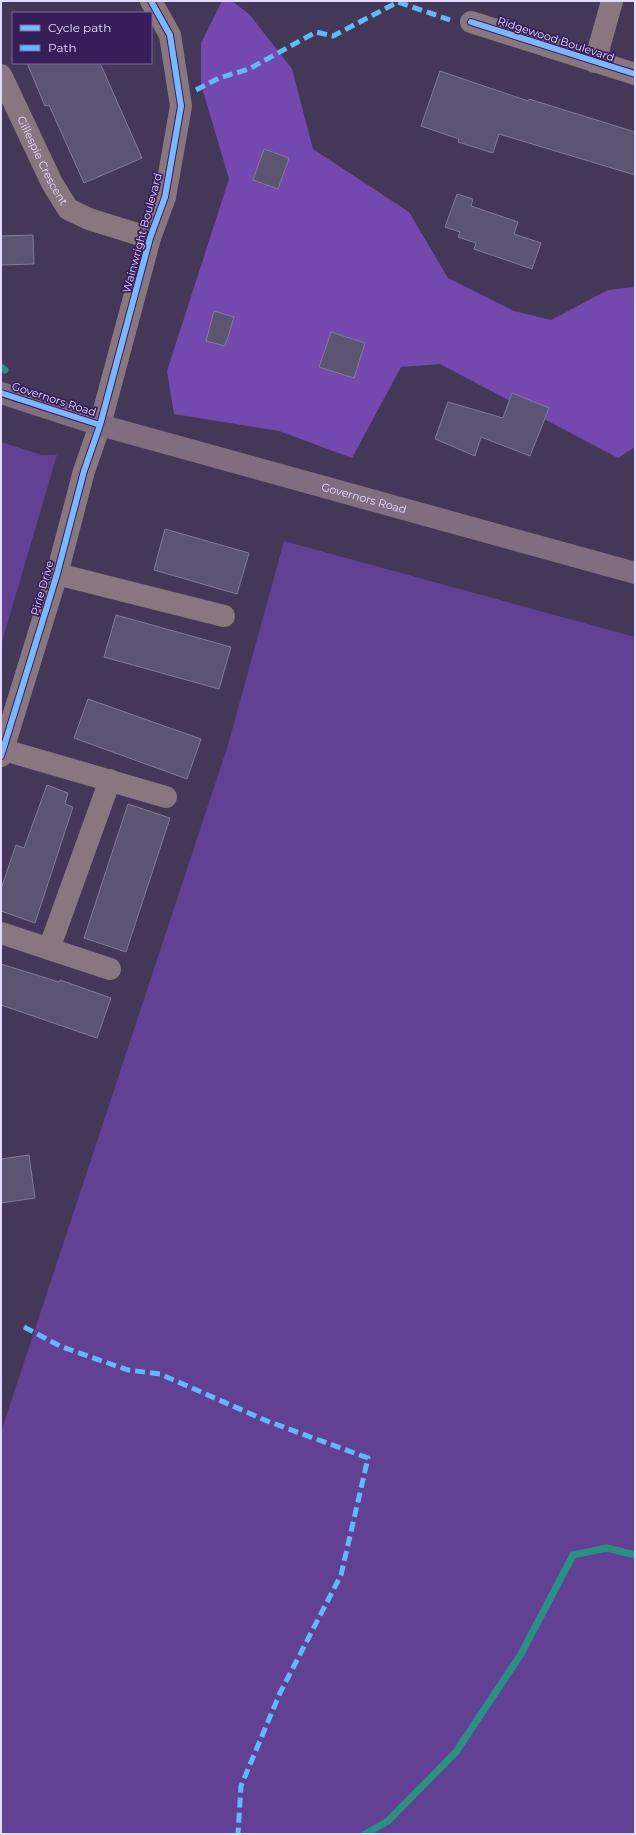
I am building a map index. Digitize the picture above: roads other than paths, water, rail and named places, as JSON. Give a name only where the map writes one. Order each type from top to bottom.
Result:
[{"type":"main road","name":"Governors Road","points":[[1,393],[100,424],[635,573]]},
{"type":"street","name":"Wainwright Boulevard","points":[[100,424],[150,238],[165,197],[181,106],[170,35],[151,1]]},
{"type":"street","points":[[595,62],[612,1]]},
{"type":"street","name":"Ridgewood Boulevard","points":[[471,22],[635,74]]},
{"type":"street","name":"Gillespie Crescent","points":[[1,75],[52,183],[68,209],[89,219],[150,238]]},
{"type":"street","name":"Pirie Drive","points":[[2,753],[57,574],[84,470],[100,424]]},
{"type":"street","points":[[57,574],[224,616]]},
{"type":"street","points":[[2,753],[110,780],[166,797]]},
{"type":"street","points":[[49,949],[110,780]]},
{"type":"street","points":[[1,933],[110,969]]},
{"type":"waterway","points":[[1,367],[5,370]]},
{"type":"waterway","points":[[365,1834],[388,1821],[456,1752],[521,1654],[573,1555],[607,1548],[635,1555]]}]
